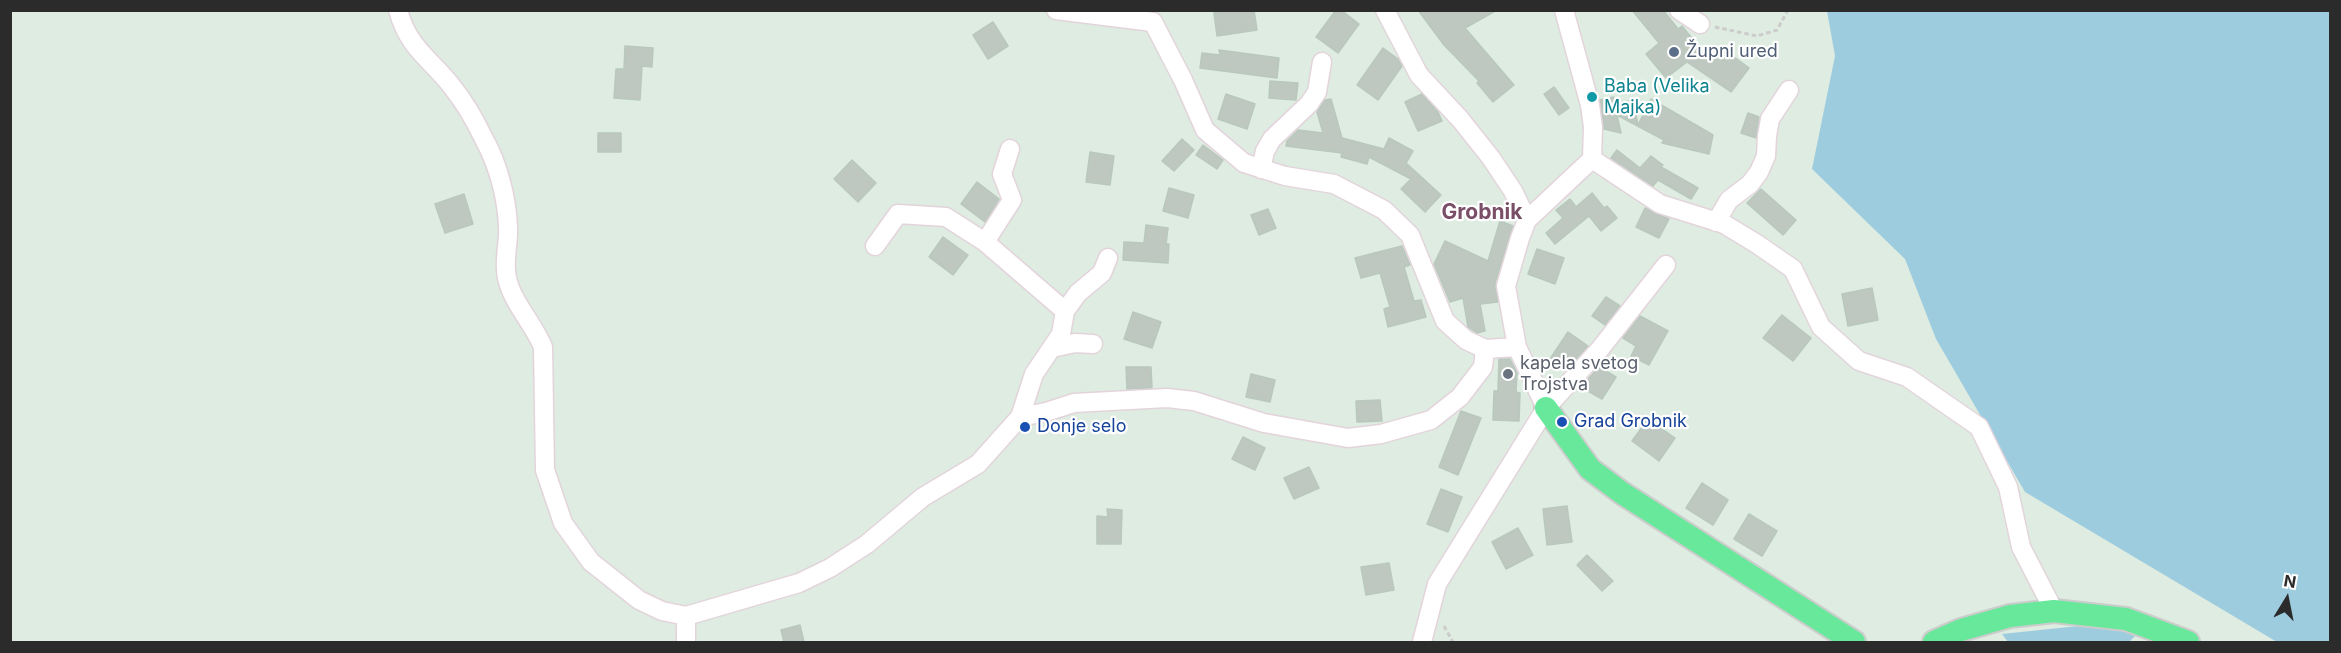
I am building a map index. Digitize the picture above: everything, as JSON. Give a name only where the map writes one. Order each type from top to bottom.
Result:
[{"type":"main road","points":[[1546,408],[1590,469],[1614,487],[1854,642]]},
{"type":"main road","points":[[1934,642],[1961,630],[2010,616],[2054,611],[2126,620],[2188,642]]},
{"type":"street","points":[[398,10],[401,24],[416,50],[450,84],[485,140],[501,184],[508,227],[506,276],[511,290],[537,332],[543,347],[545,470],[563,523],[591,562],[639,600],[662,611],[686,616],[799,583],[830,568],[867,544],[923,497],[978,464],[1020,417],[1034,374],[1061,334],[1065,311],[1078,293],[1102,273],[1108,258]]},
{"type":"street","points":[[1056,10],[1154,16],[1205,130],[1244,163],[1285,176],[1334,184],[1384,210],[1410,235],[1445,321],[1466,340],[1485,349],[1517,347]]},
{"type":"street","points":[[1386,10],[1419,75],[1460,119],[1491,158],[1513,191],[1527,220]]},
{"type":"street","points":[[1546,408],[1517,347],[1506,286],[1527,220],[1592,159],[1593,127],[1590,105],[1564,10]]},
{"type":"street","points":[[1679,10],[1700,24]]},
{"type":"street","points":[[1261,169],[1265,151],[1272,139],[1302,111],[1317,92],[1322,62]]},
{"type":"street","points":[[1716,222],[1729,200],[1750,184],[1759,172],[1766,156],[1770,119],[1789,90]]},
{"type":"street","points":[[985,242],[1012,200],[1002,174],[1010,149]]},
{"type":"street","points":[[1592,159],[1660,204],[1716,222],[1757,243],[1793,269],[1821,327],[1859,361],[1907,377],[1979,427],[2008,487],[2021,548],[2054,611]]},
{"type":"street","points":[[875,246],[898,214],[946,217],[985,242],[1065,311]]},
{"type":"street","points":[[1422,642],[1437,584],[1546,408],[1600,349],[1666,265]]},
{"type":"street","points":[[1052,348],[1075,343],[1093,344]]},
{"type":"street","points":[[1020,417],[1074,403],[1167,398],[1194,401],[1264,423],[1348,438],[1382,434],[1431,420],[1460,397],[1483,367],[1485,349]]},
{"type":"street","points":[[686,616],[686,642]]},
{"type":"path","points":[[1700,24],[1757,36],[1777,30],[1788,10]]},
{"type":"shaded area","points":[[1827,11],[2330,11],[2330,642],[2277,642],[2025,492],[1936,339],[1905,259],[1812,169],[1835,56]]},
{"type":"shaded area","points":[[2107,623],[2136,635],[2129,642],[2008,642],[2002,634]]},
{"type":"building","points":[[1229,10],[1254,10],[1257,30],[1217,36],[1214,13]]},
{"type":"building","points":[[1336,10],[1341,10],[1359,24],[1338,53],[1316,37]]},
{"type":"building","points":[[1418,10],[1497,10],[1465,28],[1514,85],[1493,102],[1477,83],[1479,81],[1444,45]]},
{"type":"building","points":[[1632,10],[1663,10],[1678,29],[1682,26],[1712,63],[1722,48],[1749,68],[1731,92],[1687,62],[1666,78],[1646,54],[1659,43]]},
{"type":"building","points":[[993,22],[1008,46],[988,59],[973,35]]},
{"type":"building","points":[[625,46],[653,48],[652,67],[642,66],[640,100],[614,98],[616,69],[624,69]]},
{"type":"building","points":[[1383,48],[1398,59],[1402,66],[1378,100],[1357,85]]},
{"type":"building","points":[[1219,50],[1279,58],[1277,78],[1200,68],[1202,53],[1220,55]]},
{"type":"building","points":[[1270,81],[1298,83],[1296,100],[1269,98]]},
{"type":"building","points":[[1554,87],[1569,108],[1559,115],[1544,94]]},
{"type":"building","points":[[1226,94],[1255,104],[1247,129],[1218,119]]},
{"type":"building","points":[[1422,94],[1438,112],[1442,121],[1418,131],[1405,102]]},
{"type":"building","points":[[1614,97],[1615,104],[1633,100],[1638,125],[1651,99],[1713,135],[1709,154],[1662,143],[1664,140],[1617,115],[1621,133],[1604,129],[1600,100]]},
{"type":"building","points":[[1331,99],[1342,138],[1384,149],[1389,138],[1413,151],[1406,163],[1441,195],[1425,212],[1401,189],[1411,179],[1369,157],[1367,164],[1341,157],[1342,153],[1286,146],[1287,141],[1298,130],[1323,133],[1317,112],[1325,100]]},
{"type":"building","points":[[1748,113],[1759,117],[1756,138],[1741,133]]},
{"type":"building","points":[[598,133],[621,133],[621,152],[598,152]]},
{"type":"building","points":[[1182,139],[1194,150],[1174,171],[1162,161]]},
{"type":"building","points":[[1203,145],[1223,160],[1217,169],[1196,155]]},
{"type":"building","points":[[1617,150],[1640,168],[1651,156],[1663,165],[1661,167],[1698,188],[1691,199],[1658,180],[1653,186],[1611,158]]},
{"type":"building","points":[[1090,152],[1114,156],[1110,185],[1086,182]]},
{"type":"building","points":[[852,160],[876,183],[858,202],[834,179]]},
{"type":"building","points":[[977,182],[999,199],[985,222],[961,204]]},
{"type":"building","points":[[1169,188],[1194,195],[1188,218],[1163,211]]},
{"type":"building","points":[[1761,189],[1796,220],[1783,235],[1747,203]]},
{"type":"building","points":[[1592,193],[1604,208],[1607,206],[1617,218],[1601,231],[1589,216],[1555,244],[1546,233],[1563,218],[1556,210],[1570,199],[1576,207]]},
{"type":"building","points":[[464,194],[473,224],[445,233],[435,204]]},
{"type":"building","points":[[1645,208],[1669,219],[1659,238],[1636,227]]},
{"type":"building","points":[[1268,209],[1276,228],[1259,235],[1251,215]]},
{"type":"building","points":[[1500,221],[1513,226],[1495,283],[1498,302],[1480,304],[1485,331],[1477,333],[1468,327],[1463,298],[1450,302],[1434,264],[1445,241],[1488,261]]},
{"type":"building","points":[[1146,225],[1168,228],[1166,244],[1169,244],[1168,263],[1123,260],[1124,242],[1144,243]]},
{"type":"building","points":[[943,237],[968,255],[953,275],[929,257]]},
{"type":"building","points":[[1402,246],[1410,265],[1404,267],[1414,301],[1421,300],[1426,317],[1388,327],[1384,309],[1390,307],[1380,273],[1361,278],[1355,258]]},
{"type":"building","points":[[1537,249],[1564,258],[1555,284],[1528,274]]},
{"type":"building","points":[[1872,288],[1878,320],[1848,326],[1842,294]]},
{"type":"building","points":[[1606,297],[1620,306],[1605,325],[1592,316]]},
{"type":"building","points":[[1133,312],[1161,322],[1152,348],[1124,339]]},
{"type":"building","points":[[1782,315],[1811,338],[1793,361],[1763,338]]},
{"type":"building","points":[[1640,316],[1668,331],[1649,365],[1631,356],[1636,346],[1623,338]]},
{"type":"building","points":[[1568,332],[1588,346],[1566,370],[1550,359]]},
{"type":"building","name":"kapela svetog Trojstva","points":[[1499,359],[1510,359],[1517,373],[1516,392],[1520,393],[1519,421],[1493,420],[1494,391],[1498,391]]},
{"type":"building","points":[[1126,367],[1151,367],[1152,388],[1127,389]]},
{"type":"building","points":[[1599,367],[1616,377],[1602,399],[1581,387]]},
{"type":"building","points":[[1251,374],[1275,380],[1270,402],[1246,397]]},
{"type":"building","points":[[1380,400],[1382,421],[1357,422],[1356,401]]},
{"type":"building","points":[[1461,411],[1481,418],[1458,475],[1439,467]]},
{"type":"building","points":[[1648,419],[1675,438],[1659,461],[1632,441]]},
{"type":"building","points":[[1243,437],[1265,448],[1255,470],[1232,459]]},
{"type":"building","points":[[1309,467],[1319,488],[1294,499],[1284,478]]},
{"type":"building","points":[[1702,483],[1728,500],[1713,525],[1686,508]]},
{"type":"building","points":[[1441,489],[1462,497],[1448,532],[1427,524]]},
{"type":"building","points":[[1567,506],[1572,542],[1547,545],[1543,509]]},
{"type":"building","points":[[1107,509],[1122,510],[1121,544],[1097,544],[1097,516],[1108,517]]},
{"type":"building","points":[[1749,514],[1777,531],[1762,556],[1734,539]]},
{"type":"building","points":[[1518,528],[1533,555],[1506,569],[1492,542]]},
{"type":"building","points":[[1587,555],[1613,581],[1602,591],[1577,565]]},
{"type":"building","points":[[1389,563],[1394,590],[1366,595],[1361,567]]},
{"type":"building","points":[[800,625],[804,642],[784,642],[781,630]]},
{"type":"place","name":"Župni ured","points":[[1674,52]]},
{"type":"place","name":"Baba (Velika Majka)","points":[[1592,97]]},
{"type":"place","name":"kapela svetog Trojstva","points":[[1508,374]]},
{"type":"place","name":"Grad Grobnik","points":[[1562,422]]},
{"type":"place","name":"Donje selo","points":[[1025,427]]},
{"type":"district","name":"Grobnik","points":[[1482,213]]}]
